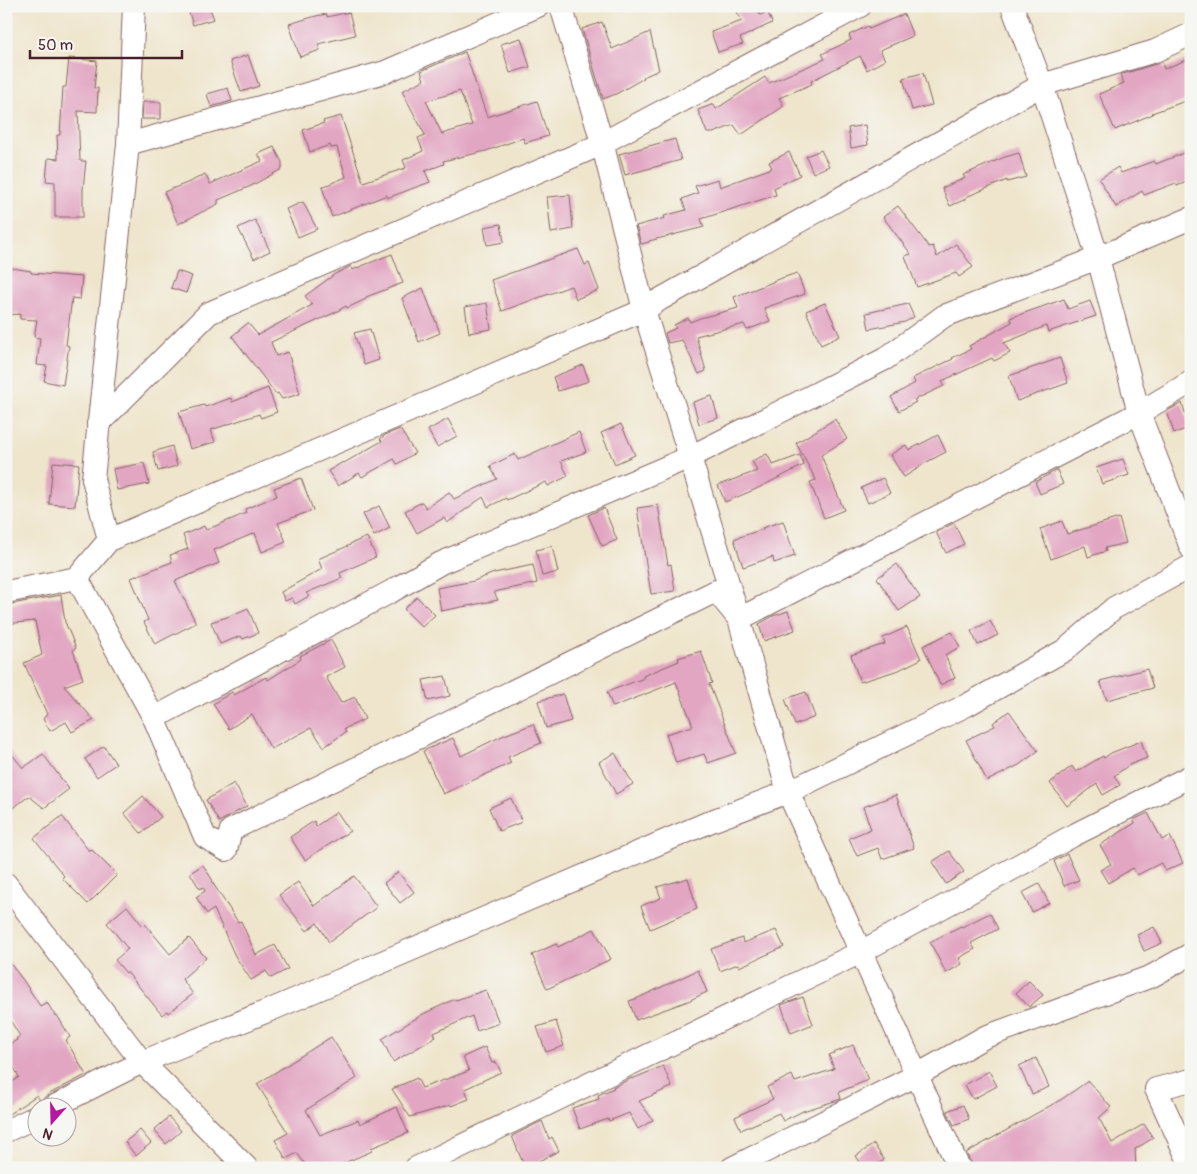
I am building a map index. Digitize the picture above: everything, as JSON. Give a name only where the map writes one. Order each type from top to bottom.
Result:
[{"type":"street","points":[[109,540],[93,479],[128,144],[134,6]]},
{"type":"street","points":[[128,144],[385,72],[538,6]]},
{"type":"street","points":[[561,6],[602,142],[644,310],[739,619],[788,792],[959,1168]]},
{"type":"street","points":[[98,424],[209,313],[595,147],[860,6]]},
{"type":"street","points":[[1012,6],[1042,85],[1098,258],[1140,413],[1191,548]]},
{"type":"street","points":[[6,592],[77,578],[109,540],[644,310],[1042,85],[1155,51],[1191,34]]},
{"type":"street","points":[[154,718],[441,563],[690,457],[885,359],[944,316],[1098,258],[1191,218]]},
{"type":"street","points":[[739,619],[1140,413],[1191,382]]},
{"type":"street","points":[[75,1096],[142,1062],[275,1008],[714,820],[788,792],[967,705],[1065,650],[1114,608],[1191,566]]},
{"type":"street","points":[[77,578],[154,718],[205,837],[226,850],[231,830],[716,591],[739,619]]},
{"type":"street","points":[[416,1168],[861,952],[1072,836],[1191,776]]},
{"type":"street","points":[[6,884],[142,1062],[247,1168]]},
{"type":"street","points":[[732,1168],[917,1075],[985,1037],[1152,976],[1191,954]]},
{"type":"street","points":[[1191,1080],[1156,1089],[1191,1166]]},
{"type":"street","points":[[6,1131],[28,1121]]},
{"type":"building","points":[[209,6],[214,19],[193,25],[188,10]]},
{"type":"building","points":[[749,6],[756,6],[760,15],[768,12],[772,23],[740,38],[743,44],[718,52],[711,32],[742,21],[737,12]]},
{"type":"building","points":[[349,12],[355,35],[318,44],[320,50],[300,57],[289,24],[316,16],[327,14],[327,17]]},
{"type":"building","points":[[904,14],[913,36],[880,50],[885,60],[867,70],[860,56],[811,81],[812,84],[779,98],[784,106],[741,135],[734,125],[713,133],[707,133],[698,110],[714,104],[716,109],[765,77],[769,83],[825,59],[822,54],[851,40],[849,35],[868,26],[869,29]]},
{"type":"building","points":[[602,22],[612,49],[650,32],[659,70],[643,77],[616,94],[603,99],[582,29]]},
{"type":"building","points":[[521,38],[530,67],[510,73],[501,44]]},
{"type":"building","points":[[465,52],[487,117],[537,101],[548,136],[525,143],[523,138],[486,151],[443,161],[444,164],[425,171],[430,182],[387,198],[387,195],[332,217],[322,187],[346,177],[337,147],[331,148],[330,145],[310,152],[303,130],[324,123],[323,121],[341,116],[363,182],[406,168],[403,160],[423,151],[418,138],[425,135],[402,91],[424,80],[421,71]],"holes":[[[460,91],[472,125],[442,134],[426,101]]]},
{"type":"building","points":[[248,55],[259,86],[241,92],[230,61]]},
{"type":"building","points":[[69,58],[97,61],[94,88],[98,88],[97,112],[78,111],[80,161],[86,161],[83,217],[55,217],[55,182],[46,181],[48,158],[58,159],[57,135],[60,135],[63,87],[66,87]]},
{"type":"building","points":[[1191,58],[1191,99],[1152,113],[1115,130],[1099,94],[1124,83],[1120,75],[1162,62],[1164,69]]},
{"type":"building","points":[[923,73],[932,105],[912,110],[903,78]]},
{"type":"building","points":[[228,88],[232,101],[211,107],[207,94]]},
{"type":"building","points":[[143,102],[161,102],[161,119],[142,119]]},
{"type":"building","points":[[865,125],[868,145],[851,148],[848,128]]},
{"type":"building","points":[[675,139],[681,160],[625,175],[619,154]]},
{"type":"building","points":[[274,147],[282,162],[282,169],[251,186],[218,200],[218,204],[178,224],[164,192],[205,174],[210,184],[262,161],[258,154]]},
{"type":"building","points":[[821,150],[829,166],[813,173],[806,156]]},
{"type":"building","points":[[1191,150],[1191,180],[1177,186],[1176,183],[1144,195],[1142,191],[1116,207],[1099,179],[1118,167],[1121,173],[1154,161],[1156,164]]},
{"type":"building","points":[[789,152],[800,175],[774,188],[776,195],[701,219],[704,227],[641,244],[636,226],[686,210],[682,199],[698,193],[695,186],[718,179],[720,187],[772,168],[769,162]]},
{"type":"building","points":[[1019,153],[1026,177],[1007,182],[1007,180],[966,197],[966,199],[950,206],[942,188],[965,178],[963,175]]},
{"type":"building","points":[[570,195],[573,229],[551,233],[547,197]]},
{"type":"building","points":[[303,202],[317,229],[298,237],[286,209]]},
{"type":"building","points":[[898,206],[929,247],[933,246],[937,257],[956,244],[973,267],[959,277],[956,273],[917,287],[905,256],[911,254],[883,217]]},
{"type":"building","points":[[255,220],[270,251],[254,259],[238,228]]},
{"type":"building","points":[[501,224],[504,242],[487,245],[484,227]]},
{"type":"building","points":[[578,249],[585,265],[589,263],[599,290],[576,299],[571,286],[502,311],[491,280]]},
{"type":"building","points":[[392,254],[403,283],[366,297],[366,299],[347,308],[346,306],[271,342],[276,356],[288,352],[300,394],[282,399],[278,393],[276,394],[232,336],[248,323],[258,335],[312,305],[305,296],[335,274],[351,266],[352,270]]},
{"type":"building","points":[[6,267],[31,271],[31,273],[82,277],[80,299],[72,298],[66,345],[69,346],[63,385],[44,381],[47,366],[37,365],[40,338],[34,337],[37,320],[20,319],[20,314],[6,315]]},
{"type":"building","points":[[177,271],[192,276],[186,293],[171,288]]},
{"type":"building","points":[[797,273],[805,294],[764,308],[770,321],[747,330],[744,324],[696,336],[706,371],[699,374],[682,340],[668,343],[665,333],[676,328],[674,325],[688,318],[690,322],[738,308],[734,297]]},
{"type":"building","points":[[423,288],[440,333],[419,342],[402,298]]},
{"type":"building","points":[[1064,299],[1068,309],[1090,301],[1096,316],[1048,332],[1046,326],[1004,343],[1010,353],[994,361],[992,358],[942,381],[944,386],[914,400],[916,402],[899,411],[891,397],[915,383],[913,378],[971,349],[969,346],[1012,322],[1010,318]]},
{"type":"building","points":[[487,303],[491,329],[469,333],[465,307]]},
{"type":"building","points":[[825,303],[840,336],[821,345],[806,311]]},
{"type":"building","points":[[908,304],[914,317],[905,322],[869,329],[866,313]]},
{"type":"building","points":[[370,329],[379,360],[364,365],[354,333]]},
{"type":"building","points":[[1060,358],[1068,383],[1017,401],[1009,376]]},
{"type":"building","points":[[583,365],[589,381],[558,391],[553,377]]},
{"type":"building","points":[[268,388],[277,412],[261,418],[259,414],[211,430],[215,442],[190,449],[179,412],[204,405],[205,407],[231,398],[232,402]]},
{"type":"building","points":[[712,396],[718,418],[699,424],[693,402]]},
{"type":"building","points":[[1182,403],[1190,428],[1174,433],[1167,411]]},
{"type":"building","points":[[448,419],[457,436],[437,447],[428,430]]},
{"type":"building","points":[[835,419],[847,439],[821,455],[844,510],[824,518],[810,482],[816,480],[796,443]]},
{"type":"building","points":[[621,424],[635,455],[615,464],[601,433]]},
{"type":"building","points":[[400,429],[415,453],[397,464],[394,459],[362,477],[359,473],[338,486],[328,471],[382,441],[380,439],[385,435]]},
{"type":"building","points":[[579,432],[586,452],[561,461],[568,476],[548,486],[546,482],[488,507],[483,497],[447,523],[444,518],[417,533],[405,511],[422,502],[426,508],[449,492],[454,499],[497,479],[490,466],[515,454],[518,460]]},
{"type":"building","points":[[938,435],[946,452],[919,466],[904,477],[890,455],[906,445],[909,450]]},
{"type":"building","points":[[172,446],[177,466],[158,471],[153,452]]},
{"type":"building","points":[[767,454],[773,465],[800,455],[804,465],[725,502],[718,485],[757,471],[752,461]]},
{"type":"building","points":[[1123,459],[1129,475],[1102,484],[1096,468]]},
{"type":"building","points":[[53,462],[79,464],[75,506],[49,504]]},
{"type":"building","points":[[144,463],[149,484],[117,490],[113,469]]},
{"type":"building","points":[[1057,470],[1063,484],[1040,494],[1035,482]]},
{"type":"building","points":[[301,478],[313,510],[278,523],[286,542],[262,552],[255,533],[214,550],[219,563],[175,581],[196,623],[155,644],[144,622],[148,620],[131,578],[172,562],[170,555],[188,549],[183,535],[204,526],[206,530],[246,513],[245,509],[277,496],[274,488]]},
{"type":"building","points":[[883,478],[890,493],[868,503],[861,488]]},
{"type":"building","points":[[658,505],[668,565],[671,564],[675,591],[651,594],[637,508]]},
{"type":"building","points":[[379,506],[390,528],[374,536],[363,514]]},
{"type":"building","points":[[604,508],[617,540],[602,546],[588,515]]},
{"type":"building","points":[[1119,518],[1126,543],[1105,548],[1106,551],[1088,557],[1085,546],[1051,559],[1040,529],[1062,521],[1067,534]]},
{"type":"building","points":[[783,521],[795,556],[774,563],[773,557],[743,567],[734,539]]},
{"type":"building","points":[[954,523],[964,544],[946,553],[936,532]]},
{"type":"building","points":[[367,537],[376,557],[340,573],[342,578],[306,593],[309,596],[295,604],[292,598],[285,601],[281,592],[322,569],[318,559]]},
{"type":"building","points":[[552,546],[558,572],[542,576],[536,550]]},
{"type":"building","points":[[897,564],[920,597],[899,611],[877,578]]},
{"type":"building","points":[[533,565],[537,583],[494,592],[498,600],[441,611],[437,588],[474,581],[494,573]]},
{"type":"building","points":[[61,595],[65,622],[76,648],[73,650],[83,679],[64,686],[94,720],[72,732],[66,722],[50,731],[43,719],[47,714],[24,663],[42,655],[35,621],[6,624],[6,605]]},
{"type":"building","points":[[417,597],[435,615],[422,627],[404,609]]},
{"type":"building","points":[[248,608],[258,633],[243,639],[241,636],[220,644],[211,622]]},
{"type":"building","points":[[788,611],[795,630],[764,641],[759,624],[773,616]]},
{"type":"building","points":[[990,621],[998,635],[978,645],[971,631]]},
{"type":"building","points":[[907,627],[921,659],[899,670],[860,682],[851,655],[885,644],[883,638]]},
{"type":"building","points":[[952,632],[960,647],[945,655],[955,678],[940,685],[923,646]]},
{"type":"building","points":[[331,640],[345,667],[326,677],[341,703],[355,697],[365,719],[344,729],[346,732],[324,747],[311,728],[271,749],[252,714],[229,729],[213,704],[232,692],[234,695],[266,677],[268,680],[301,659],[300,656]]},
{"type":"building","points":[[701,651],[712,683],[709,684],[736,753],[708,763],[704,754],[676,763],[666,734],[693,726],[676,682],[613,707],[607,692],[644,678],[643,676],[679,661],[678,658]]},
{"type":"building","points":[[1147,669],[1153,688],[1107,700],[1100,681]]},
{"type":"building","points":[[445,676],[450,696],[428,701],[423,680]]},
{"type":"building","points":[[806,692],[815,717],[795,725],[785,699]]},
{"type":"building","points":[[563,694],[571,721],[546,728],[538,701]]},
{"type":"building","points":[[1009,711],[1038,751],[1019,765],[987,781],[966,740],[995,726],[993,723]]},
{"type":"building","points":[[533,724],[541,743],[508,757],[511,763],[443,794],[423,751],[453,738],[461,756],[502,736]]},
{"type":"building","points":[[1141,741],[1147,758],[1129,765],[1114,776],[1120,785],[1103,795],[1097,784],[1067,806],[1050,783],[1072,766],[1076,772],[1103,756],[1104,758],[1111,753]]},
{"type":"building","points":[[104,746],[116,764],[97,777],[85,759]]},
{"type":"building","points":[[6,747],[23,768],[43,754],[69,789],[44,808],[29,796],[6,813]]},
{"type":"building","points":[[615,753],[633,784],[616,794],[599,762]]},
{"type":"building","points":[[234,783],[247,806],[219,822],[206,800]]},
{"type":"building","points":[[896,795],[914,848],[882,859],[878,848],[857,856],[849,838],[871,829],[863,807]]},
{"type":"building","points":[[143,796],[161,817],[141,833],[124,813]]},
{"type":"building","points":[[511,798],[522,822],[499,831],[489,808]]},
{"type":"building","points":[[337,812],[350,831],[305,860],[290,837],[314,821],[316,826]]},
{"type":"building","points":[[1148,813],[1162,840],[1170,836],[1183,863],[1165,871],[1161,863],[1137,875],[1133,868],[1108,883],[1100,870],[1111,864],[1100,845],[1135,823],[1133,820]]},
{"type":"building","points":[[62,816],[89,851],[91,849],[117,875],[88,904],[62,878],[64,876],[34,838]]},
{"type":"building","points":[[949,851],[964,872],[946,884],[932,862]]},
{"type":"building","points":[[1067,854],[1079,880],[1064,886],[1054,861]]},
{"type":"building","points":[[203,865],[238,922],[241,921],[256,955],[275,945],[288,969],[271,978],[266,971],[251,980],[235,956],[214,909],[207,914],[196,897],[205,891],[203,887],[200,889],[190,873]]},
{"type":"building","points":[[398,872],[414,892],[400,903],[384,883]]},
{"type":"building","points":[[354,876],[377,907],[329,942],[317,923],[307,931],[279,895],[298,882],[314,906]]},
{"type":"building","points":[[688,878],[697,909],[650,929],[641,906],[661,898],[657,887]]},
{"type":"building","points":[[1039,884],[1049,903],[1032,912],[1022,893]]},
{"type":"building","points":[[127,906],[170,954],[189,938],[206,958],[182,979],[193,994],[168,1013],[167,1011],[162,1015],[115,960],[128,949],[107,923]]},
{"type":"building","points":[[990,913],[998,929],[971,943],[975,949],[959,958],[962,964],[946,973],[930,942]]},
{"type":"building","points":[[1154,927],[1162,943],[1144,951],[1137,935]]},
{"type":"building","points":[[594,929],[611,959],[547,989],[532,955],[556,944],[558,947]]},
{"type":"building","points":[[776,930],[784,947],[739,967],[738,964],[720,971],[711,949],[742,938],[743,943]]},
{"type":"building","points":[[6,958],[40,1006],[47,1002],[55,1016],[57,1015],[70,1037],[66,1040],[86,1075],[46,1096],[28,1096],[28,1101],[6,1116],[6,1087],[19,1077],[6,1054],[6,1046],[17,1040],[20,1036],[6,1014]]},
{"type":"building","points":[[698,970],[707,992],[636,1020],[629,1001]]},
{"type":"building","points":[[1029,981],[1043,995],[1029,1007],[1016,993]]},
{"type":"building","points":[[486,990],[499,1023],[477,1031],[472,1016],[434,1033],[436,1037],[393,1062],[382,1039],[425,1013],[455,999]]},
{"type":"building","points":[[803,997],[813,1024],[791,1033],[781,1005]]},
{"type":"building","points":[[556,1021],[564,1046],[546,1052],[537,1027]]},
{"type":"building","points":[[331,1037],[357,1078],[306,1110],[320,1135],[358,1120],[360,1124],[397,1107],[408,1133],[371,1148],[372,1151],[333,1168],[308,1168],[297,1153],[286,1159],[275,1140],[288,1133],[257,1084]]},
{"type":"building","points":[[853,1045],[868,1080],[839,1092],[841,1099],[803,1111],[783,1121],[779,1113],[741,1130],[735,1117],[773,1099],[767,1087],[792,1075],[795,1082],[834,1069],[829,1055]]},
{"type":"building","points":[[485,1047],[492,1063],[496,1062],[501,1072],[465,1089],[469,1099],[410,1117],[392,1089],[417,1078],[422,1088],[469,1071],[463,1057]]},
{"type":"building","points":[[1036,1058],[1049,1087],[1032,1094],[1019,1066]]},
{"type":"building","points":[[663,1066],[672,1087],[639,1101],[653,1120],[638,1129],[629,1113],[580,1129],[572,1108],[599,1099],[598,1095],[613,1087]]},
{"type":"building","points":[[989,1071],[997,1086],[973,1099],[965,1085]]},
{"type":"building","points":[[1088,1081],[1111,1107],[1099,1118],[1112,1143],[1144,1124],[1153,1138],[1135,1149],[1136,1168],[974,1168],[966,1153],[1062,1099]]},
{"type":"building","points":[[963,1105],[969,1119],[954,1125],[947,1111]]},
{"type":"building","points":[[169,1117],[181,1131],[166,1144],[154,1130]]},
{"type":"building","points":[[542,1121],[549,1139],[552,1137],[559,1151],[525,1168],[512,1136]]},
{"type":"building","points":[[140,1130],[151,1143],[136,1156],[125,1142]]},
{"type":"building","points":[[874,1144],[884,1160],[872,1168],[864,1168],[856,1156]]}]
